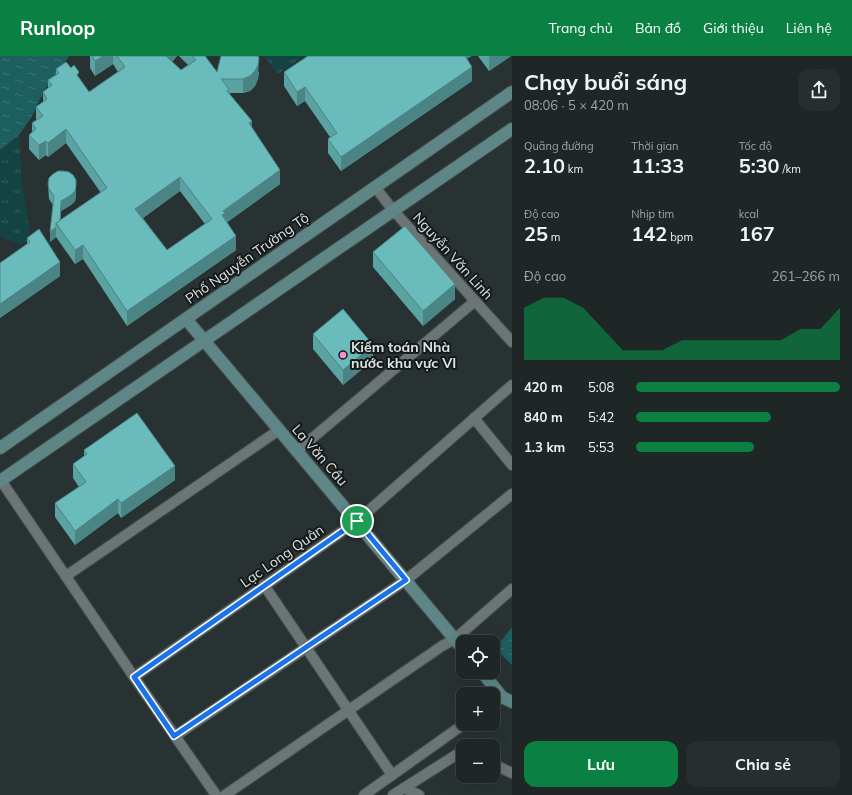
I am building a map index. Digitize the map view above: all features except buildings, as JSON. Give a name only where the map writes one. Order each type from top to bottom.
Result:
[{"type":"street","name":"Phố Nguyễn Trường Tộ","points":[[0,448],[512,92]]},
{"type":"street","points":[[216,795],[174,736],[0,480],[512,128]]},
{"type":"street","name":"Nguyễn Văn Linh","points":[[375,187],[393,210],[512,342]]},
{"type":"street","points":[[297,451],[475,301]]},
{"type":"street","name":"La Văn Cầu","points":[[186,319],[456,640]]},
{"type":"street","name":"Lạc Long Quân","points":[[134,677],[357,521],[512,385]]},
{"type":"street","points":[[474,418],[512,464]]},
{"type":"street","points":[[66,576],[279,430]]},
{"type":"street","points":[[174,736],[406,580],[512,494]]},
{"type":"street","points":[[264,585],[392,775]]},
{"type":"street","points":[[468,635],[512,588]]},
{"type":"street","points":[[225,795],[442,646],[456,644]]},
{"type":"street","points":[[487,679],[502,701]]},
{"type":"street","points":[[364,795],[456,730]]},
{"type":"street","points":[[393,795],[456,755]]},
{"type":"street","points":[[500,767],[512,773]]},
{"type":"street","points":[[404,788],[419,795]]},
{"type":"green space","points":[[264,56],[304,56],[278,74]]},
{"type":"green space","points":[[19,135],[22,181],[30,231],[26,242],[20,244],[0,237],[0,150]]},
{"type":"water","points":[[0,56],[69,56],[44,91],[31,118],[19,135],[0,150]]},
{"type":"water","points":[[512,627],[512,665],[500,654],[500,643]]},
{"type":"place","name":"Kiểm toán Nhà nước khu vực VI","points":[[343,355]]},
{"type":"route","points":[[357,521],[406,580],[174,736],[134,677],[357,521]]}]
